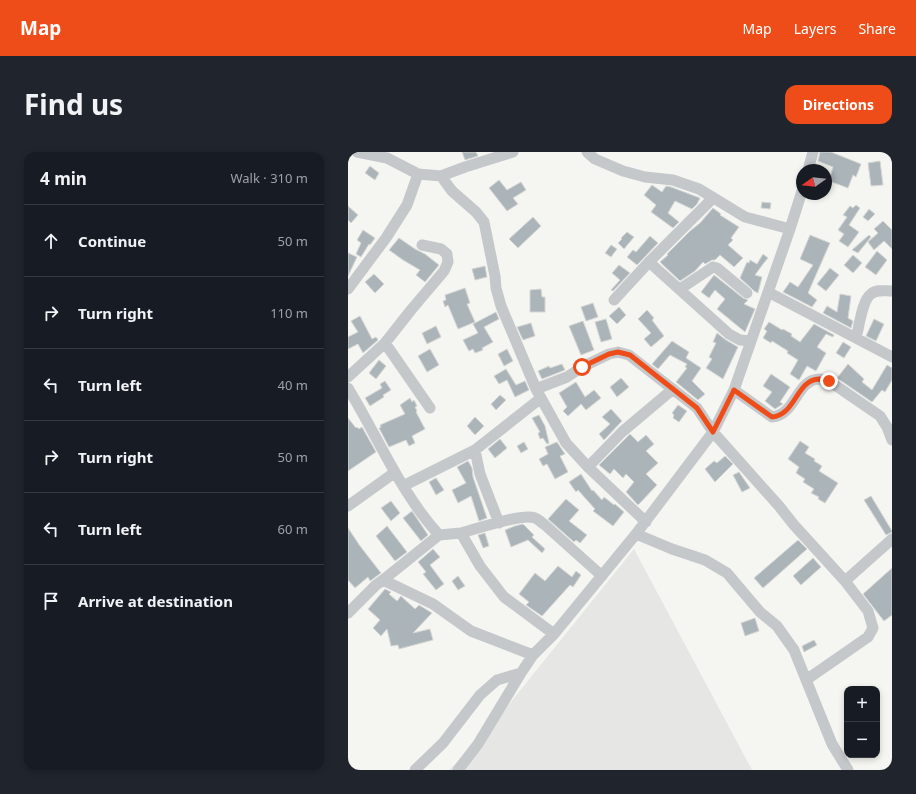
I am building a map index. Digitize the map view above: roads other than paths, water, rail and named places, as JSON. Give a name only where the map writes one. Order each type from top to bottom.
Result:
[{"type":"street","points":[[357,152],[387,158],[418,174],[441,176],[513,152]]},
{"type":"street","points":[[587,152],[595,159],[623,171],[645,177],[673,180],[699,189],[745,217],[790,229]]},
{"type":"street","points":[[810,164],[813,152]]},
{"type":"street","points":[[349,287],[386,238],[407,205],[418,174]]},
{"type":"street","points":[[441,176],[452,191],[476,212],[484,222],[496,288],[501,306],[538,394],[566,443],[588,467],[646,522]]},
{"type":"street","points":[[614,300],[649,262],[713,198]]},
{"type":"street","points":[[458,770],[478,744],[533,655],[554,634],[646,522],[713,432],[734,390],[752,342],[799,200]]},
{"type":"street","points":[[348,377],[385,343],[444,271],[448,262],[447,254],[441,249],[422,245]]},
{"type":"street","points":[[649,262],[729,334],[740,340],[752,342]]},
{"type":"street","points":[[680,289],[713,267],[717,268],[747,292]]},
{"type":"street","points":[[856,338],[865,302],[870,294],[880,290],[892,291]]},
{"type":"street","points":[[768,292],[892,357]]},
{"type":"street","points":[[385,343],[430,408]]},
{"type":"street","points":[[403,486],[475,450],[538,394],[568,377],[582,367],[609,354],[618,352],[630,355],[697,408],[713,432],[845,582],[868,611],[873,628],[868,637],[806,680]]},
{"type":"street","points":[[734,390],[772,417],[780,416],[786,412],[806,384],[819,379],[829,381],[880,416],[887,427],[892,440]]},
{"type":"street","points":[[588,467],[622,432],[673,389]]},
{"type":"street","points":[[350,395],[394,473],[438,535]]},
{"type":"street","points":[[475,450],[480,474],[499,523]]},
{"type":"street","points":[[348,506],[394,473]]},
{"type":"street","points":[[348,613],[376,585],[438,535],[462,533],[525,517],[534,518],[545,525],[602,576]]},
{"type":"street","points":[[462,533],[480,566],[504,597],[554,634]]},
{"type":"street","points":[[636,534],[672,549],[705,560],[728,573],[760,612],[777,626],[794,650],[832,744],[848,770]]},
{"type":"street","points":[[845,582],[892,539]]},
{"type":"street","points":[[383,580],[433,604],[471,631],[533,655]]},
{"type":"street","points":[[415,770],[443,742],[480,695],[497,680],[521,673]]}]
